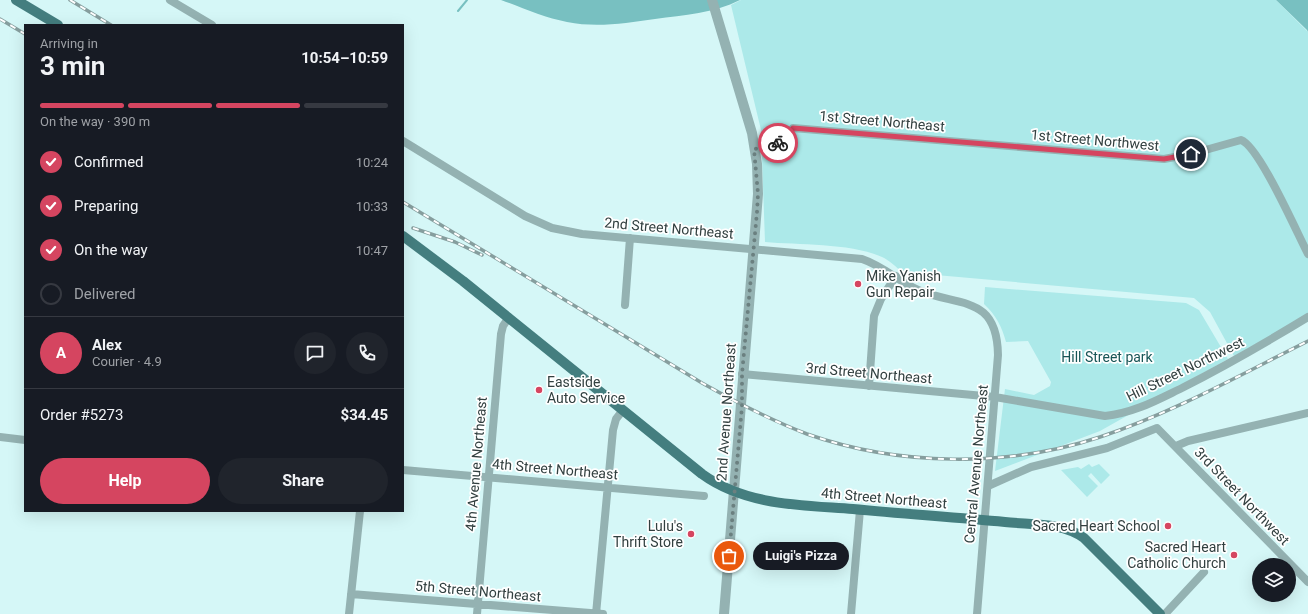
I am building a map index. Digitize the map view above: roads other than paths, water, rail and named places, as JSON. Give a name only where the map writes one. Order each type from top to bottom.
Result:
[{"type":"main road","points":[[16,0],[56,24]]},
{"type":"main road","name":"4th Street Northeast","points":[[404,237],[463,281],[702,474],[723,488],[735,493],[791,504],[1059,527],[1076,533],[1160,614]]},
{"type":"street","points":[[170,0],[210,24]]},
{"type":"street","name":"2nd Avenue Northeast","points":[[712,0],[746,116],[754,149],[758,194],[742,374],[742,406],[724,614]]},
{"type":"street","name":"1st Street Northeast","points":[[754,149],[763,148],[778,143],[789,135],[793,128],[1015,146]]},
{"type":"street","name":"1st Street Northwest","points":[[1015,146],[1164,159],[1191,154],[1241,140],[1252,147],[1277,192],[1308,254]]},
{"type":"street","name":"2nd Street Northeast","points":[[404,142],[525,216],[540,223],[568,232],[862,259],[876,264],[908,285],[924,293],[972,305],[988,318]]},
{"type":"street","points":[[625,305],[630,238]]},
{"type":"street","points":[[869,386],[874,316],[881,299],[896,276]]},
{"type":"street","name":"Hill Street Northwest","points":[[994,397],[1090,415],[1120,415],[1140,409],[1222,368],[1308,317]]},
{"type":"street","name":"4th Avenue Northeast","points":[[477,614],[501,334],[503,326],[509,318]]},
{"type":"street","name":"Central Avenue Northeast","points":[[977,614],[988,486],[997,344],[993,327],[988,318]]},
{"type":"street","name":"3rd Street Northeast","points":[[742,374],[994,397]]},
{"type":"street","points":[[598,614],[614,424],[623,410]]},
{"type":"street","points":[[1176,446],[1308,413]]},
{"type":"street","name":"3rd Street Northwest","points":[[988,486],[1030,468],[1107,448],[1157,428],[1308,582]]},
{"type":"street","points":[[0,437],[24,440]]},
{"type":"street","name":"4th Street Northeast","points":[[404,470],[704,496]]},
{"type":"street","points":[[851,614],[860,510]]},
{"type":"street","points":[[349,614],[360,512]]},
{"type":"street","points":[[1165,614],[1204,572]]},
{"type":"street","name":"5th Street Northeast","points":[[351,594],[598,614]]},
{"type":"waterway","points":[[458,11],[467,0]]},
{"type":"railway","points":[[70,0],[109,24]]},
{"type":"railway","points":[[0,19],[24,33]]},
{"type":"railway","points":[[404,203],[702,383],[740,404],[766,417],[807,434],[842,445],[878,452],[915,457],[953,459],[990,458],[1028,454],[1064,447],[1100,437],[1153,417],[1206,393],[1308,341]]},
{"type":"railway","points":[[413,228],[455,242],[482,255]]},
{"type":"place","name":"Mike Yanish Gun Repair","points":[[858,284]]},
{"type":"place","name":"Eastside Auto Service","points":[[539,390]]},
{"type":"place","name":"Sacred Heart School","points":[[1168,526]]},
{"type":"place","name":"Lulu's Thrift Store","points":[[691,534]]},
{"type":"place","name":"Sacred Heart Catholic Church","points":[[1234,555]]},
{"type":"place","name":"Luigi's Pizza","points":[[729,556]]},
{"type":"park label","name":"Hill Street park","points":[[1107,357]]}]
